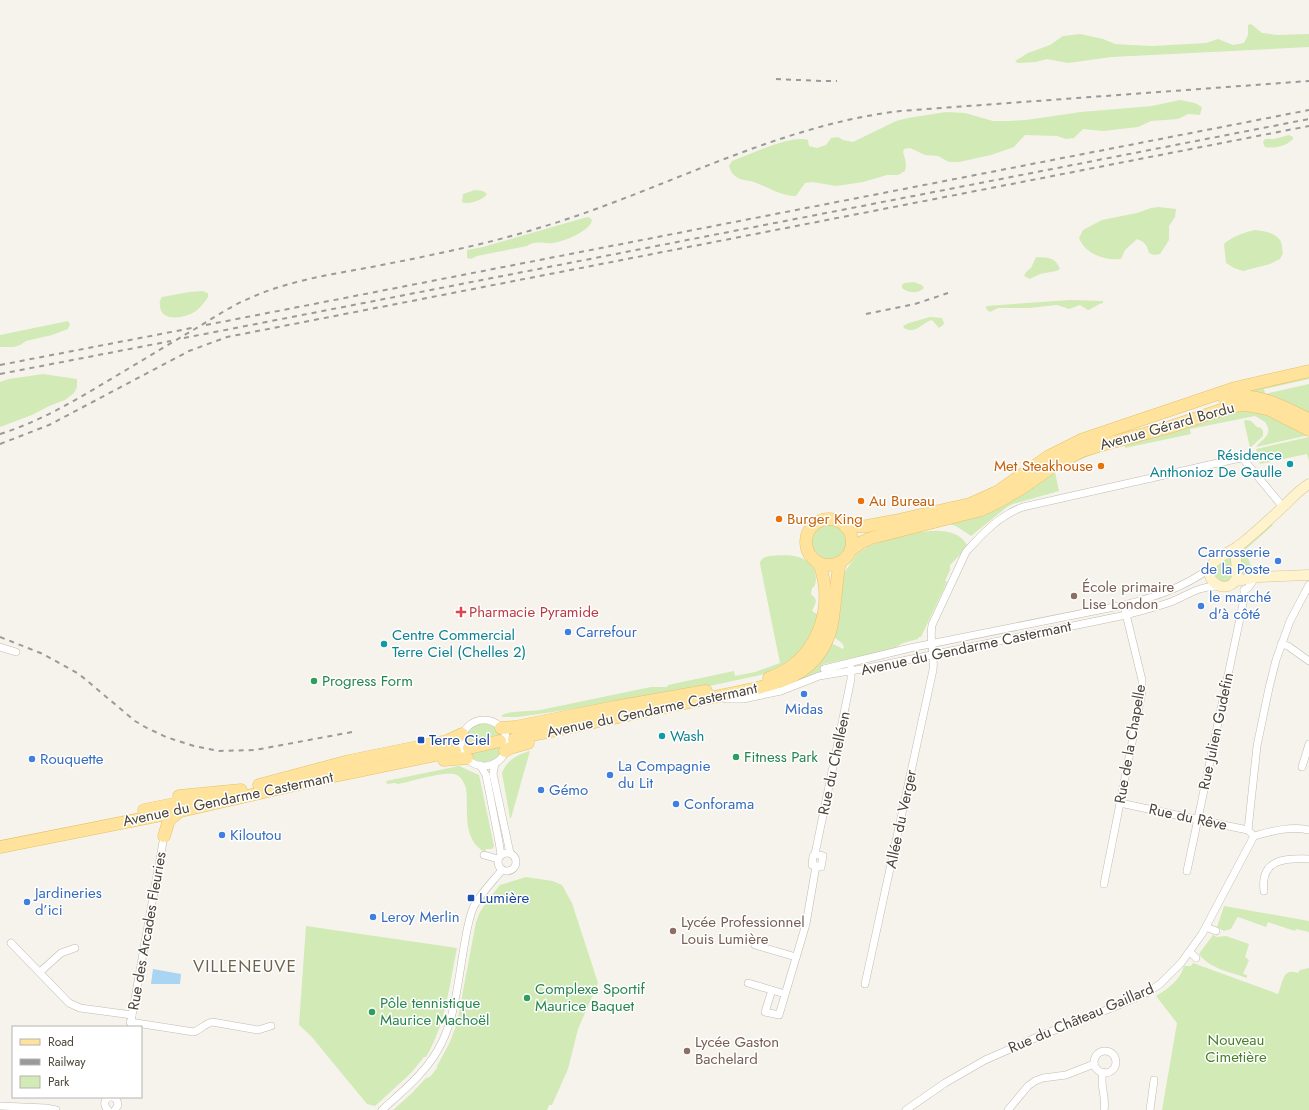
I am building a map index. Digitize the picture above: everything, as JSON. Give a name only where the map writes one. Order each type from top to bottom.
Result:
[{"type":"main road","points":[[1095,435],[1235,388],[1309,371]]},
{"type":"main road","points":[[1095,435],[1157,420],[1215,399],[1232,396],[1249,396],[1266,400],[1309,419]]},
{"type":"main road","name":"Avenue Gérard Bordu","points":[[840,562],[847,557],[851,550],[862,542],[871,538],[981,510],[1025,486],[1052,467],[1086,450],[1170,427],[1228,407],[1247,405],[1268,409],[1309,430]]},
{"type":"main road","name":"Avenue Gérard Bordu","points":[[727,693],[774,676],[791,667],[804,656],[817,636],[824,611],[824,580],[819,563],[810,556],[806,541],[810,530],[818,522],[825,520],[836,521],[846,527],[867,526],[970,504],[1002,488],[1059,450],[1095,435]]},
{"type":"main road","points":[[846,527],[851,538],[851,550]]},
{"type":"main road","points":[[164,836],[165,810],[170,800],[179,796],[245,789],[342,763],[447,741],[466,746],[501,739],[515,727],[615,707],[776,687],[804,671],[820,653],[828,636],[832,620],[836,581],[840,562],[827,565],[819,563]]},
{"type":"main road","name":"Avenue du Gendarme Castermant","points":[[727,693],[694,696],[513,736],[756,688],[789,679]]},
{"type":"main road","points":[[501,739],[510,748],[727,693]]},
{"type":"main road","points":[[164,836],[169,820],[181,811],[346,781],[450,759],[466,746]]},
{"type":"main road","name":"Avenue du Gendarme Castermant","points":[[0,840],[165,810],[181,811],[455,748],[245,789]]},
{"type":"main road","name":"Avenue du Gendarme Castermant","points":[[0,847],[142,819],[165,810]]},
{"type":"main road","points":[[142,819],[158,822],[164,836]]},
{"type":"street","name":"Allée du Verger","points":[[865,984],[933,670],[932,625],[966,552],[974,542],[1012,511],[1030,505],[1240,458],[1244,460],[1283,507]]},
{"type":"street","points":[[1308,484],[1239,545],[1214,562],[1210,568],[1210,578],[1218,586],[1223,587],[1255,578],[1309,575]]},
{"type":"street","points":[[1233,583],[1238,576],[1236,558],[1239,545]]},
{"type":"street","name":"Avenue du Gendarme Castermant","points":[[727,693],[743,699],[764,695],[788,688],[812,677],[850,668],[932,644],[1124,605],[1167,592],[1192,580],[1210,568]]},
{"type":"street","points":[[1233,583],[1244,590],[1248,588],[1255,578]]},
{"type":"street","points":[[1248,830],[1257,746],[1268,688],[1281,644],[1290,621],[1309,585]]},
{"type":"street","name":"Avenue du Gendarme Castermant","points":[[850,668],[1005,640],[1016,634],[1074,622],[1081,625],[1126,615],[1165,604],[1199,588],[1206,586],[1218,586]]},
{"type":"street","name":"Rue Julien Gudefin","points":[[1187,871],[1244,599],[1244,590]]},
{"type":"street","name":"Rue de la Chapelle","points":[[1104,884],[1143,686],[1124,605]]},
{"type":"street","points":[[933,654],[940,646],[977,640],[984,634]]},
{"type":"street","points":[[1281,644],[1288,646],[1309,661]]},
{"type":"street","points":[[0,647],[16,652]]},
{"type":"street","points":[[824,668],[850,668]]},
{"type":"street","name":"Rue du Chelléen","points":[[772,990],[765,1012],[778,1016],[806,924],[816,866],[812,864],[850,687],[850,668]]},
{"type":"street","points":[[482,720],[493,722],[501,739],[499,760],[488,765],[475,764],[466,746],[468,726],[482,720]]},
{"type":"street","points":[[1302,767],[1309,744]]},
{"type":"street","points":[[495,763],[493,774],[510,853],[516,858],[516,866],[508,871],[502,870]]},
{"type":"street","points":[[480,765],[486,775],[500,842],[499,866],[502,870]]},
{"type":"street","name":"Rue du Rêve","points":[[1120,803],[1248,830],[1254,836]]},
{"type":"street","points":[[1254,836],[1282,828],[1309,830]]},
{"type":"street","name":"Rue des Arcades Fleuries","points":[[131,1021],[164,836]]},
{"type":"street","name":"Rue du Château Gaillard","points":[[906,1110],[945,1083],[985,1060],[1042,1035],[1114,1007],[1148,992],[1160,984],[1170,976],[1190,952],[1206,927],[1254,836]]},
{"type":"street","points":[[484,855],[500,857],[506,853],[510,853]]},
{"type":"street","points":[[1264,891],[1263,879],[1272,865],[1288,858],[1309,859]]},
{"type":"street","points":[[382,1110],[421,1074],[432,1060],[442,1043],[452,1012],[471,913],[479,897],[502,870]]},
{"type":"street","points":[[1206,927],[1216,931]]},
{"type":"street","points":[[11,943],[69,1003],[80,1008],[131,1021],[194,1032],[199,1030],[206,1023],[212,1022],[258,1030],[271,1026]]},
{"type":"street","points":[[755,945],[796,957]]},
{"type":"street","points":[[40,972],[61,953],[75,948]]},
{"type":"street","points":[[1190,952],[1196,958]]},
{"type":"street","points":[[748,983],[785,994]]},
{"type":"street","points":[[1103,1051],[1110,1052],[1115,1058],[1115,1065],[1110,1071],[1103,1072],[1097,1070],[1094,1061],[1097,1054],[1103,1051]]},
{"type":"street","points":[[1008,1110],[1028,1086],[1035,1081],[1066,1074],[1094,1064]]},
{"type":"street","points":[[1103,1072],[1101,1087],[1105,1102],[1104,1110]]},
{"type":"street","points":[[1150,1110],[1154,1080]]},
{"type":"street","points":[[104,1109],[107,1099],[110,1098]]},
{"type":"street","points":[[114,1098],[118,1101],[118,1109]]},
{"type":"street","points":[[0,1106],[46,1108],[56,1110]]},
{"type":"green space","points":[[1251,24],[1262,33],[1277,35],[1309,34],[1309,47],[1112,57],[1068,63],[1047,59],[1036,62],[1018,63],[1015,61],[1028,53],[1050,45],[1063,36],[1080,34],[1103,39],[1115,44],[1152,46],[1206,43],[1218,39],[1233,45],[1244,43],[1248,35],[1248,25]]},
{"type":"green space","points":[[1180,100],[1195,103],[1202,107],[1200,115],[1188,114],[1178,119],[1151,121],[1138,127],[1103,131],[1083,129],[1074,138],[1066,139],[1057,136],[1025,135],[1014,147],[991,155],[959,162],[949,162],[938,156],[925,155],[910,148],[904,149],[903,152],[906,168],[905,171],[898,175],[887,175],[863,182],[836,186],[813,182],[805,183],[796,196],[785,195],[754,182],[740,179],[731,172],[729,166],[732,161],[781,142],[801,139],[808,140],[809,146],[817,148],[826,145],[831,138],[838,137],[843,140],[853,142],[896,121],[946,112],[965,113],[993,121],[1008,121],[1026,120],[1081,112],[1152,106]]},
{"type":"green space","points":[[1289,135],[1293,137],[1293,139],[1273,148],[1265,147],[1263,142],[1265,139],[1274,139]]},
{"type":"green space","points":[[475,190],[483,191],[487,194],[476,201],[468,203],[462,202],[463,194]]},
{"type":"green space","points":[[1159,207],[1176,209],[1175,217],[1169,226],[1169,240],[1160,254],[1154,255],[1149,253],[1145,244],[1137,239],[1125,250],[1121,259],[1109,259],[1091,252],[1082,244],[1079,238],[1083,230],[1102,220]]},
{"type":"green space","points":[[589,217],[592,220],[587,228],[563,241],[552,243],[533,243],[527,246],[477,256],[471,259],[467,258],[467,250],[483,247]]},
{"type":"green space","points":[[1255,230],[1265,231],[1278,237],[1282,244],[1283,253],[1280,259],[1270,264],[1243,271],[1226,263],[1224,244],[1238,235]]},
{"type":"green space","points":[[1036,257],[1050,258],[1056,262],[1060,269],[1040,274],[1030,279],[1024,276],[1031,268]]},
{"type":"green space","points":[[914,282],[922,285],[924,288],[913,292],[902,288],[904,283]]},
{"type":"green space","points":[[202,291],[208,293],[208,297],[196,311],[186,316],[175,318],[169,317],[161,311],[160,300],[162,297]]},
{"type":"green space","points":[[1070,300],[1103,301],[1103,303],[1088,310],[1080,305],[1069,309],[1057,305],[1029,308],[998,308],[990,312],[986,309],[986,306]]},
{"type":"green space","points":[[930,317],[942,318],[944,323],[943,325],[939,328],[932,320],[912,330],[908,330],[903,326],[909,323]]},
{"type":"green space","points":[[68,321],[70,324],[68,329],[52,335],[26,341],[14,347],[0,347],[0,335]]},
{"type":"green space","points":[[1309,373],[1309,379],[1264,389],[1265,394],[1309,384],[1309,414],[1233,391]]},
{"type":"green space","points":[[43,374],[77,379],[77,387],[74,393],[65,400],[0,427],[0,382],[9,379]]},
{"type":"green space","points":[[1253,408],[1309,435],[1256,447],[1266,436],[1268,430],[1265,422],[1255,416],[1190,429],[1191,434],[1125,448],[1125,445],[1115,447],[1088,456],[1055,472],[1059,491],[1007,507],[971,536],[956,526],[945,523],[1066,461],[1223,411]]},
{"type":"green space","points":[[1244,421],[1251,421],[1263,431],[1263,436],[1250,448]]},
{"type":"green space","points":[[1309,437],[1309,461],[1307,454],[1260,464],[1256,449]]},
{"type":"green space","points":[[829,523],[839,526],[845,532],[848,542],[845,552],[839,558],[829,561],[819,558],[813,552],[810,542],[813,532],[819,526]]},
{"type":"green space","points":[[1269,525],[1273,525],[1245,550],[1254,574],[1239,576],[1238,557],[1243,548]]},
{"type":"green space","points":[[930,531],[951,533],[960,537],[967,545],[950,565],[950,570],[945,581],[947,582],[921,637],[903,643],[893,649],[824,664],[821,666],[821,673],[786,687],[829,642],[843,649],[844,647],[842,643],[835,638],[835,636],[844,573],[857,554],[869,546],[883,541],[913,533]]},
{"type":"green space","points":[[787,555],[805,560],[814,569],[816,576],[816,583],[812,588],[811,594],[815,598],[816,602],[812,611],[817,614],[817,623],[804,649],[784,664],[765,674],[691,690],[518,717],[502,717],[502,715],[511,712],[540,710],[651,687],[667,687],[668,685],[734,671],[735,676],[755,672],[780,663],[760,564],[763,558],[769,556]]},
{"type":"green space","points":[[1232,557],[1232,579],[1225,582],[1218,579],[1214,574],[1214,569],[1223,560]]},
{"type":"green space","points":[[484,723],[496,728],[502,737],[502,747],[500,753],[491,761],[482,762],[469,754],[466,746],[466,739],[468,731],[474,726]],"holes":[[[498,735],[500,744],[469,750],[468,741]]]},
{"type":"green space","points":[[530,751],[510,818],[502,773],[509,762],[521,754]]},
{"type":"green space","points":[[459,766],[479,775],[494,846],[492,849],[486,849],[485,852],[472,840],[469,832],[466,788],[459,776],[445,774],[398,784],[387,784],[386,781]]},
{"type":"green space","name":"Complexe Sportif Maurice Baquet","points":[[526,877],[553,881],[562,885],[572,903],[598,983],[578,1029],[568,1069],[552,1105],[549,1105],[547,1110],[393,1110],[426,1078],[430,1077],[437,1068],[450,1042],[457,1023],[476,922],[480,912],[500,885]]},
{"type":"green space","points":[[1224,906],[1309,921],[1309,932],[1296,929],[1295,931],[1268,922],[1266,927],[1238,917],[1231,929],[1224,931],[1217,927]]},
{"type":"green space","name":"Pôle tennistique Maurice Machoël","points":[[306,926],[457,948],[446,1004],[433,1044],[426,1057],[424,1057],[411,1073],[375,1106],[367,1104],[311,1036],[299,1025]]},
{"type":"green space","points":[[1213,935],[1217,937],[1226,936],[1249,944],[1245,957],[1249,960],[1243,974],[1247,975],[1247,978],[1215,967],[1199,954]]},
{"type":"green space","name":"Nouveau Cimetière","points":[[1193,963],[1278,994],[1286,974],[1289,972],[1298,973],[1300,970],[1309,968],[1309,1110],[1162,1110],[1177,1023],[1156,996],[1173,983],[1180,975],[1184,966],[1191,966]]},
{"type":"water","points":[[153,969],[181,974],[180,984],[151,984]]},
{"type":"tunnel","points":[[499,737],[513,734]]},
{"type":"tunnel","points":[[454,746],[468,743]]},
{"type":"railway","points":[[776,79],[837,81]]},
{"type":"railway","points":[[0,434],[31,423],[60,408],[229,308],[265,292],[312,278],[439,253],[522,233],[587,212],[719,161],[808,130],[853,119],[900,111],[1309,81]]},
{"type":"railway","points":[[206,325],[1309,110]]},
{"type":"railway","points":[[184,338],[1309,119]]},
{"type":"railway","points":[[0,444],[49,425],[189,351],[227,337],[1309,126]]},
{"type":"railway","points":[[866,314],[915,304],[948,293]]},
{"type":"railway","points":[[0,365],[192,328]]},
{"type":"railway","points":[[0,374],[171,341]]},
{"type":"railway","points":[[0,637],[43,654],[79,674],[135,721],[147,728],[166,737],[194,746],[219,751],[255,750],[352,732]]},
{"type":"place","name":"Résidence Anthonioz De Gaulle","points":[[1290,464]]},
{"type":"place","name":"Met Steakhouse","points":[[1101,466]]},
{"type":"place","name":"Au Bureau","points":[[861,501]]},
{"type":"place","name":"Burger King","points":[[779,519]]},
{"type":"place","name":"Carrosserie de la Poste","points":[[1278,561]]},
{"type":"place","name":"École primaire Lise London","points":[[1074,596]]},
{"type":"place","name":"le marché d'à côté","points":[[1201,606]]},
{"type":"place","name":"Pharmacie Pyramide","points":[[461,612]]},
{"type":"place","name":"Carrefour","points":[[568,632]]},
{"type":"place","name":"Centre Commercial Terre Ciel (Chelles 2)","points":[[384,644]]},
{"type":"place","name":"Progress Form","points":[[314,681]]},
{"type":"place","name":"Midas","points":[[804,694]]},
{"type":"place","name":"Wash","points":[[662,736]]},
{"type":"place","name":"Terre Ciel","points":[[421,740]]},
{"type":"place","name":"Fitness Park","points":[[736,757]]},
{"type":"place","name":"Rouquette","points":[[32,759]]},
{"type":"place","name":"La Compagnie du Lit","points":[[610,775]]},
{"type":"place","name":"Gémo","points":[[541,790]]},
{"type":"place","name":"Conforama","points":[[676,804]]},
{"type":"place","name":"Kiloutou","points":[[222,835]]},
{"type":"place","name":"Lumière","points":[[471,898]]},
{"type":"place","name":"Jardineries d’ici","points":[[27,902]]},
{"type":"place","name":"Leroy Merlin","points":[[373,917]]},
{"type":"place","name":"Lycée Professionnel Louis Lumière","points":[[673,931]]},
{"type":"place","name":"Complexe Sportif Maurice Baquet","points":[[527,998]]},
{"type":"place","name":"Pôle tennistique Maurice Machoël","points":[[372,1012]]},
{"type":"place","name":"Lycée Gaston Bachelard","points":[[687,1051]]},
{"type":"district","name":"VILLENEUVE","points":[[245,966]]}]
